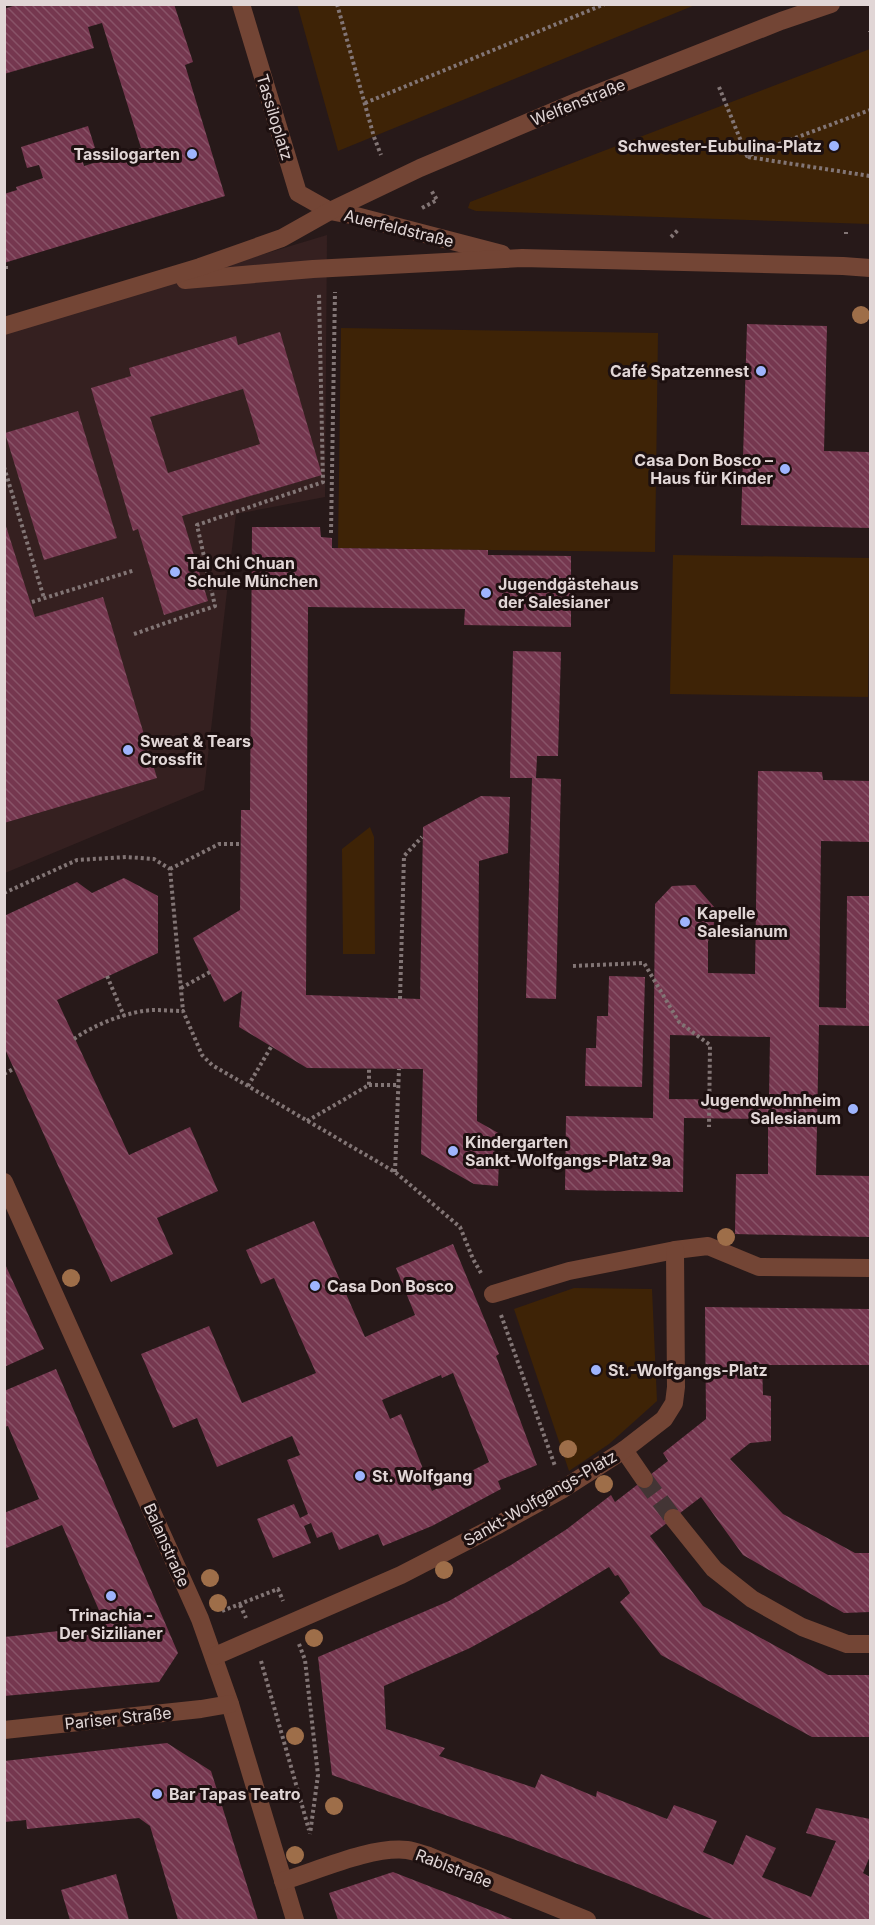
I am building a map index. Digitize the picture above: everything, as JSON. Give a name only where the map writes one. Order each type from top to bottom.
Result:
[{"type":"street","name":"Tassiloplatz","points":[[241,4],[298,193],[330,211]]},
{"type":"street","name":"Welfenstraße","points":[[330,211],[420,168],[573,104],[781,21],[831,4]]},
{"type":"street","name":"Auerfeldstraße","points":[[4,326],[200,267],[282,238],[330,211],[522,258]]},
{"type":"street","name":"Auerfeldstraße","points":[[145,283],[313,269],[522,258],[870,268]]},
{"type":"street","name":"Balanstraße","points":[[4,1182],[200,1619],[230,1704],[295,1920]]},
{"type":"street","points":[[493,1294],[569,1271],[675,1250],[708,1246],[759,1267],[870,1268]]},
{"type":"street","name":"Sankt-Wolfgangs-Platz","points":[[214,1656],[401,1575],[496,1526],[563,1489],[624,1450],[664,1419],[674,1403],[676,1387],[675,1250]]},
{"type":"street","points":[[624,1450],[644,1479]]},
{"type":"street","points":[[673,1518],[714,1569],[752,1599],[802,1628],[847,1644],[870,1644]]},
{"type":"street","name":"Pariser Straße","points":[[4,1730],[230,1704]]},
{"type":"street","name":"Rablstraße","points":[[283,1881],[363,1855],[407,1850],[429,1856],[587,1920]]},
{"type":"path","points":[[337,4],[381,155]]},
{"type":"path","points":[[365,103],[605,4]]},
{"type":"path","points":[[719,87],[747,156]]},
{"type":"path","points":[[747,156],[870,110]]},
{"type":"path","points":[[747,156],[870,176]]},
{"type":"path","points":[[134,634],[215,606],[197,525],[323,482],[319,291]]},
{"type":"path","points":[[331,533],[335,292]]},
{"type":"path","points":[[4,467],[44,598]]},
{"type":"path","points":[[32,602],[135,570]]},
{"type":"path","points":[[400,999],[404,856],[422,837]]},
{"type":"path","points":[[171,869],[219,844],[241,844]]},
{"type":"path","points":[[4,893],[76,860],[126,857],[154,859],[171,869]]},
{"type":"path","points":[[171,869],[183,1011],[202,1055],[212,1065],[395,1172],[460,1227],[473,1259],[493,1294],[563,1489]]},
{"type":"path","points":[[573,966],[644,963],[679,1022],[710,1045],[709,1128]]},
{"type":"path","points":[[181,988],[210,972]]},
{"type":"path","points":[[107,976],[124,1016]]},
{"type":"path","points":[[74,1039],[84,1032],[124,1016],[153,1010],[183,1011]]},
{"type":"path","points":[[248,1086],[271,1047]]},
{"type":"path","points":[[4,1074],[15,1068]]},
{"type":"path","points":[[369,1068],[369,1085]]},
{"type":"path","points":[[395,1172],[399,1069]]},
{"type":"path","points":[[307,1121],[369,1085],[398,1085]]},
{"type":"path","points":[[200,1619],[278,1589],[304,1660],[318,1775],[310,1834],[255,1638],[240,1605]]},
{"type":"shaded area","points":[[297,4],[695,4],[695,5],[338,151]]},
{"type":"shaded area","points":[[870,49],[870,224],[476,211],[468,208],[470,202]]},
{"type":"shaded area","points":[[327,235],[325,497],[236,514],[204,790],[5,873],[5,332]]},
{"type":"shaded area","points":[[341,328],[658,333],[655,552],[338,548]]},
{"type":"shaded area","points":[[673,555],[870,558],[868,697],[670,694]]},
{"type":"shaded area","points":[[370,827],[374,837],[375,954],[343,954],[342,849]]},
{"type":"shaded area","points":[[574,1288],[652,1289],[657,1401],[609,1444],[569,1471],[514,1309]]},
{"type":"building","points":[[19,4],[174,4],[193,62],[185,65],[225,196],[4,263],[4,194],[17,190],[16,187],[43,178],[39,165],[27,168],[21,147],[88,126],[95,148],[80,152],[84,166],[141,148],[102,23],[88,27],[94,48],[4,74],[4,9]]},
{"type":"building","points":[[747,324],[827,326],[824,451],[870,452],[870,528],[741,525]]},
{"type":"building","points":[[280,332],[322,475],[182,516],[208,601],[164,615],[138,529],[133,531],[91,388],[131,376],[129,368],[236,336],[238,345]],"holes":[[[243,389],[260,444],[168,473],[150,417]]]},
{"type":"building","points":[[78,411],[117,538],[44,560],[5,433]]},
{"type":"building","points":[[4,520],[35,617],[103,597],[157,778],[4,823]]},
{"type":"building","points":[[252,527],[320,527],[321,537],[332,538],[332,548],[488,550],[488,555],[571,556],[571,627],[464,625],[465,609],[308,607],[306,995],[420,999],[423,827],[481,796],[510,797],[508,853],[479,861],[477,1121],[500,1134],[498,1186],[474,1184],[421,1154],[423,1069],[307,1068],[239,1027],[242,991],[224,1002],[193,938],[240,910],[241,810],[250,810]]},
{"type":"building","points":[[513,651],[561,652],[558,756],[537,756],[536,778],[561,779],[556,999],[526,998],[532,778],[510,778]]},
{"type":"building","points":[[758,771],[822,772],[823,780],[870,781],[870,842],[821,841],[819,1007],[846,1008],[847,896],[870,896],[870,1026],[819,1025],[816,1175],[870,1176],[870,1237],[735,1234],[736,1174],[768,1174],[768,1119],[684,1118],[683,1192],[565,1190],[566,1116],[653,1118],[655,904],[672,886],[695,885],[715,908],[713,935],[708,941],[708,973],[755,974]],"holes":[[[670,1035],[770,1037],[769,1100],[669,1099]]]},
{"type":"building","points":[[124,878],[158,896],[158,953],[57,1000],[129,1155],[190,1127],[218,1191],[157,1218],[173,1254],[111,1282],[4,1047],[4,916],[77,882],[92,893]]},
{"type":"building","points":[[609,976],[645,977],[642,1087],[585,1086],[586,1048],[596,1048],[597,1016],[608,1016]]},
{"type":"building","points":[[314,1221],[365,1337],[415,1315],[396,1268],[453,1244],[499,1354],[496,1356],[537,1465],[498,1481],[501,1489],[432,1526],[383,1546],[378,1534],[339,1550],[332,1532],[317,1538],[311,1523],[304,1526],[311,1543],[273,1558],[257,1519],[294,1504],[300,1518],[308,1514],[287,1460],[300,1455],[292,1436],[217,1467],[197,1418],[173,1428],[141,1354],[209,1326],[242,1403],[316,1373],[274,1278],[261,1284],[246,1250]],"holes":[[[453,1373],[489,1462],[432,1491],[401,1414],[390,1419],[382,1400],[441,1375],[442,1378]]]},
{"type":"building","points":[[4,1262],[44,1349],[4,1367]]},
{"type":"building","points":[[705,1307],[870,1309],[870,1365],[762,1365],[763,1395],[771,1396],[771,1441],[750,1443],[730,1459],[783,1514],[855,1553],[870,1553],[870,1612],[844,1613],[743,1555],[701,1497],[650,1536],[703,1606],[828,1675],[870,1675],[870,1737],[812,1737],[661,1655],[620,1602],[630,1593],[618,1575],[615,1576],[609,1567],[470,1648],[384,1686],[386,1729],[445,1748],[439,1756],[535,1788],[541,1774],[596,1797],[597,1791],[667,1819],[674,1805],[717,1821],[703,1852],[733,1865],[746,1835],[776,1848],[762,1877],[811,1897],[836,1841],[806,1833],[816,1808],[870,1819],[870,1856],[863,1873],[870,1877],[870,1920],[714,1920],[513,1839],[332,1775],[318,1657],[449,1601],[567,1529],[611,1495],[615,1502],[668,1461],[663,1453],[706,1419]]},
{"type":"building","points":[[56,1369],[178,1653],[159,1682],[4,1696],[4,1637],[87,1628],[108,1631],[62,1525],[4,1549],[4,1513],[39,1499],[8,1426],[4,1427],[4,1391]]},
{"type":"building","points":[[167,1743],[211,1771],[258,1920],[178,1920],[150,1826],[139,1818],[27,1829],[26,1820],[4,1822],[4,1761]]},
{"type":"building","points":[[393,1872],[515,1920],[338,1920],[329,1893]]},
{"type":"building","points":[[116,1874],[129,1920],[70,1920],[61,1890]]},
{"type":"tunnel","points":[[644,1479],[673,1518]]},
{"type":"place","name":"Schwester-Eubulina-Platz","points":[[834,146]]},
{"type":"place","name":"Tassilogarten","points":[[192,154]]},
{"type":"place","name":"Café Spatzennest","points":[[761,371]]},
{"type":"place","name":"Casa Don Bosco – Haus für Kinder","points":[[785,469]]},
{"type":"place","name":"Tai Chi Chuan Schule München","points":[[175,572]]},
{"type":"place","name":"Jugendgästehaus der Salesianer","points":[[486,593]]},
{"type":"place","name":"Sweat & Tears Crossfit","points":[[128,750]]},
{"type":"place","name":"Kapelle Salesianum","points":[[685,922]]},
{"type":"place","name":"Jugendwohnheim Salesianum","points":[[853,1109]]},
{"type":"place","name":"Kindergarten Sankt-Wolfgangs-Platz 9a","points":[[453,1151]]},
{"type":"place","name":"Casa Don Bosco","points":[[315,1286]]},
{"type":"place","name":"St.-Wolfgangs-Platz","points":[[596,1370]]},
{"type":"place","name":"St. Wolfgang","points":[[360,1476]]},
{"type":"place","name":"Trinachia - Der Sizilianer","points":[[111,1596]]},
{"type":"place","name":"Bar Tapas Teatro","points":[[157,1794]]}]
